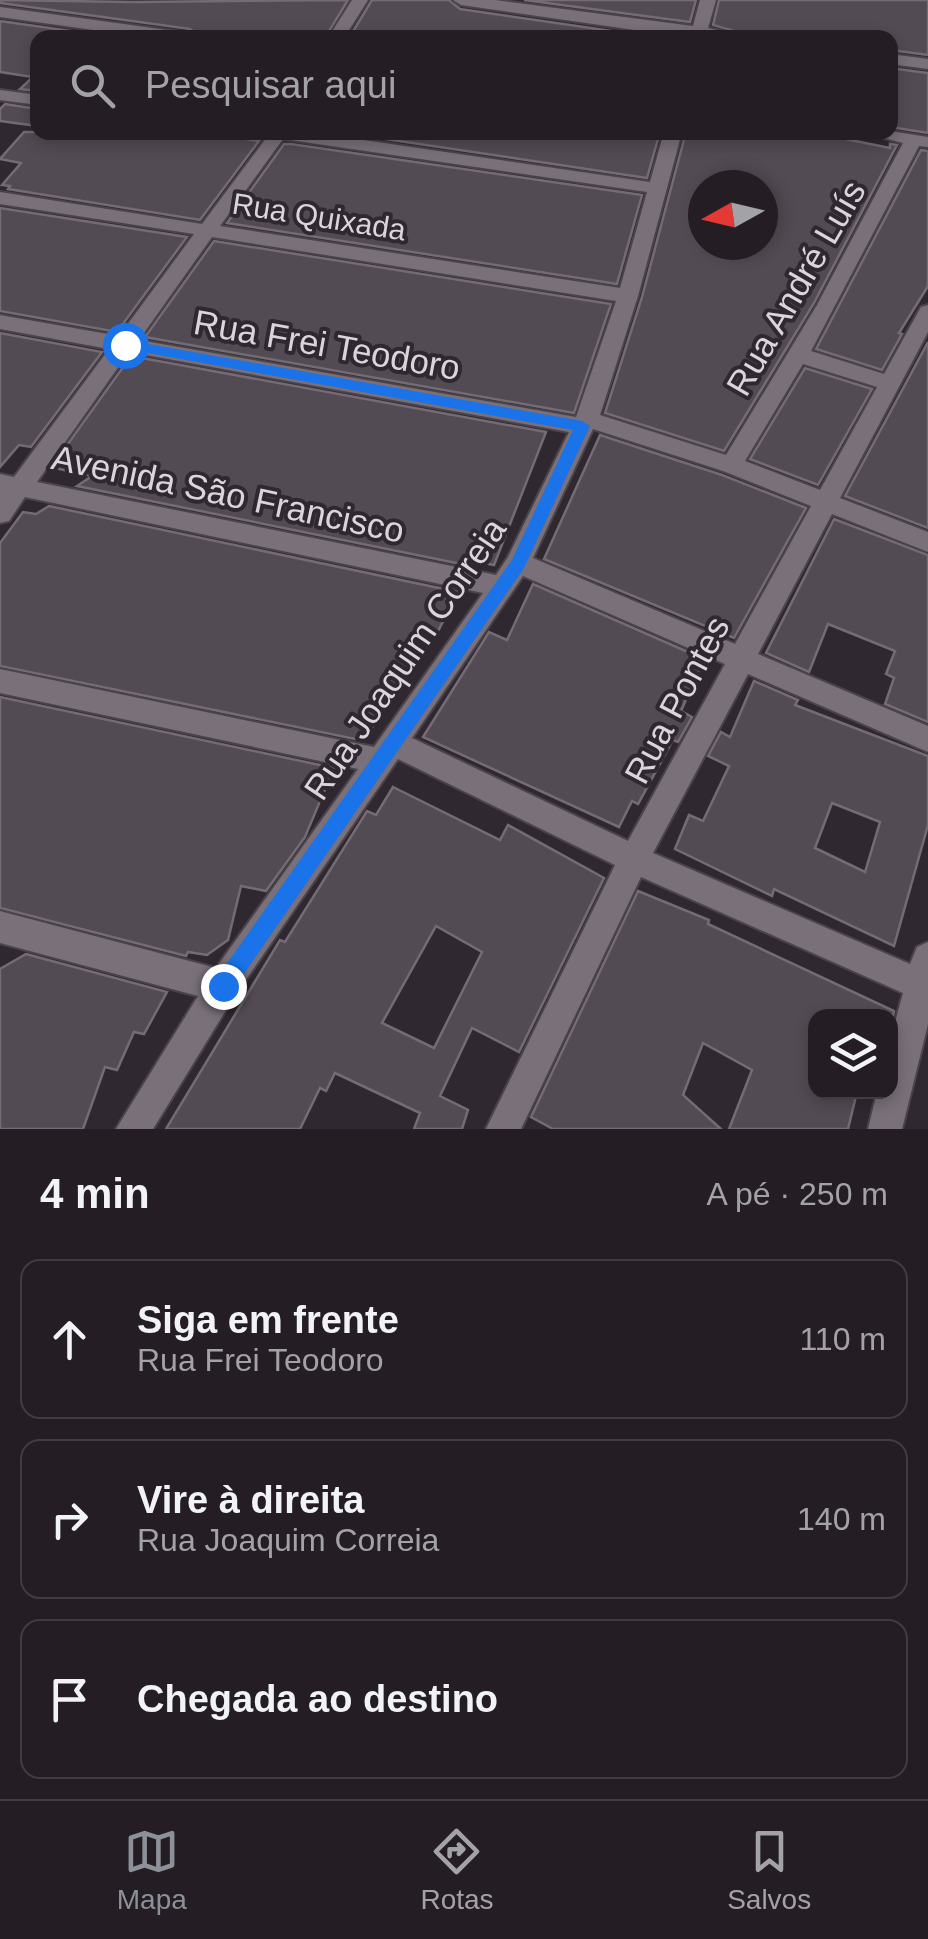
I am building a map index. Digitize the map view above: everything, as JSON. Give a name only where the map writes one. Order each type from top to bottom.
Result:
[{"type":"street","points":[[1,13],[16,0]]},
{"type":"street","points":[[341,30],[360,0]]},
{"type":"street","points":[[461,0],[671,30]]},
{"type":"street","points":[[700,30],[708,0]]},
{"type":"street","points":[[1,13],[130,30]]},
{"type":"street","points":[[898,60],[928,64]]},
{"type":"street","points":[[0,95],[30,99]]},
{"type":"street","points":[[0,514],[10,485],[125,345],[274,140]]},
{"type":"street","points":[[327,140],[656,188]]},
{"type":"street","name":"Rua Joaquim Correia","points":[[133,1129],[223,986],[518,564],[584,422],[628,296],[671,140]]},
{"type":"street","name":"Rua André Luís","points":[[731,465],[800,355],[921,141]]},
{"type":"street","name":"Rua Quixada","points":[[0,198],[628,296]]},
{"type":"street","name":"Rua Pontes","points":[[504,1129],[634,859],[928,312]]},
{"type":"street","name":"Rua Frei Teodoro","points":[[0,322],[584,422],[731,465],[928,542]]},
{"type":"street","points":[[800,355],[889,383]]},
{"type":"street","name":"Avenida São Francisco","points":[[10,485],[501,586]]},
{"type":"street","points":[[518,564],[928,739]]},
{"type":"street","points":[[0,681],[388,752],[634,859],[926,977],[886,1129]]},
{"type":"street","points":[[0,927],[223,986]]},
{"type":"building","points":[[348,0],[330,30],[191,30],[0,3]]},
{"type":"building","points":[[372,0],[449,0],[460,9],[605,30],[354,30]]},
{"type":"building","points":[[524,0],[696,0],[690,22]]},
{"type":"building","points":[[719,0],[928,0],[928,55],[898,51],[898,30],[730,30],[713,25]]},
{"type":"building","points":[[0,21],[64,30],[30,30],[30,77],[0,72]]},
{"type":"building","points":[[898,69],[928,73],[928,133],[898,128]]},
{"type":"building","points":[[5,104],[30,108],[30,125],[0,121],[0,109]]},
{"type":"building","points":[[24,132],[30,132],[30,140],[259,141],[200,220],[8,189],[10,186],[2,185],[21,163],[0,159]]},
{"type":"building","points":[[392,140],[658,140],[647,178]]},
{"type":"building","points":[[684,140],[850,140],[890,148],[890,144],[897,145],[814,303],[724,451],[605,413],[642,297]]},
{"type":"building","points":[[284,144],[642,195],[617,284],[227,223]]},
{"type":"building","points":[[921,150],[928,151],[928,286],[882,370],[816,349]]},
{"type":"building","points":[[0,208],[187,237],[117,332],[0,311]]},
{"type":"building","points":[[214,241],[611,304],[574,413],[145,337]]},
{"type":"building","points":[[0,333],[102,352],[31,447],[19,445],[0,467]]},
{"type":"building","points":[[928,342],[928,528],[845,496]]},
{"type":"building","points":[[131,356],[546,432],[494,565],[474,561],[471,566],[77,486],[92,476],[59,469],[69,454],[62,452]]},
{"type":"building","points":[[805,368],[872,389],[818,485],[750,459]]},
{"type":"building","points":[[600,435],[722,475],[806,508],[734,638],[544,559]]},
{"type":"building","points":[[49,506],[458,592],[437,633],[365,738],[0,666],[0,543],[23,512],[36,514]]},
{"type":"building","points":[[834,519],[928,555],[928,722],[885,704],[894,678],[886,674],[895,651],[828,624],[809,672],[766,653]]},
{"type":"building","points":[[533,584],[704,659],[681,711],[692,717],[678,742],[673,740],[638,804],[632,801],[619,827],[423,737],[489,632],[507,640]]},
{"type":"building","points":[[754,681],[798,700],[795,705],[928,756],[928,825],[894,946],[774,889],[772,896],[675,849],[689,815],[703,821],[729,766],[708,756],[721,732],[730,737]],"holes":[[[832,803],[880,822],[865,872],[815,848]]]},
{"type":"building","points":[[0,697],[334,768],[305,837],[266,891],[241,886],[228,940],[207,955],[188,952],[186,956],[0,908]]},
{"type":"building","points":[[393,787],[500,840],[508,825],[604,878],[519,1052],[472,1028],[440,1096],[468,1110],[462,1129],[414,1129],[420,1113],[335,1073],[326,1091],[320,1088],[300,1129],[166,1129],[280,940],[285,942],[367,811],[376,815]],"holes":[[[436,926],[482,952],[434,1048],[382,1023]]]},
{"type":"building","points":[[638,891],[709,920],[708,924],[890,1009],[808,1009],[808,1099],[855,1099],[848,1129],[729,1129],[752,1070],[703,1043],[683,1095],[721,1129],[553,1129],[531,1117]]},
{"type":"building","points":[[26,954],[167,992],[144,1034],[134,1032],[117,1070],[105,1067],[83,1129],[0,1129],[0,969]]},
{"type":"route","points":[[125,345],[582,426],[518,564],[223,986]]}]
